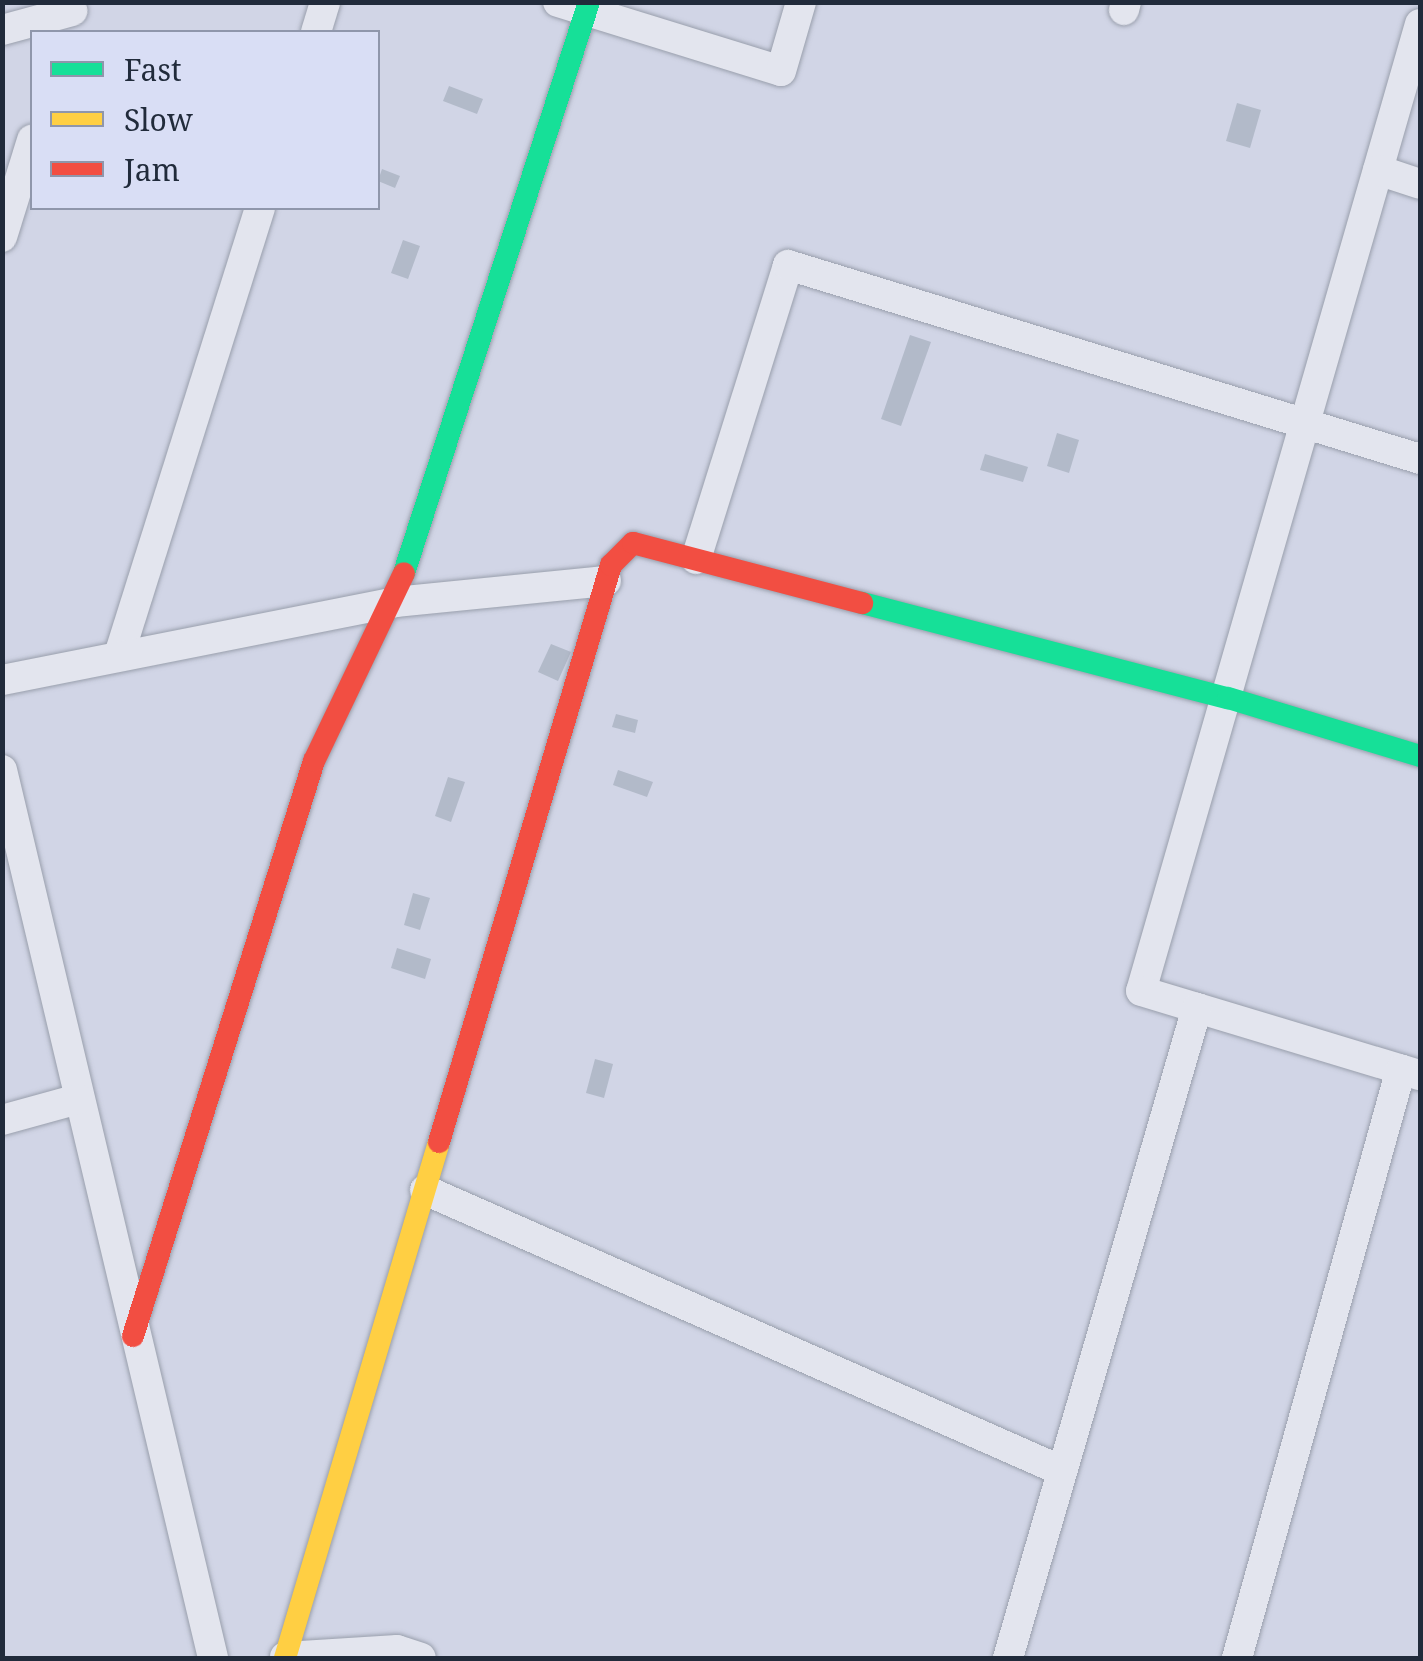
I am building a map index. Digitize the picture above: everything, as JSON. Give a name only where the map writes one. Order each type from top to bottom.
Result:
[{"type":"street","points":[[317,30],[325,2]]},
{"type":"street","points":[[133,1336],[314,761],[395,602],[578,5],[780,71],[802,2]]},
{"type":"street","points":[[2,30],[71,15]]},
{"type":"street","points":[[1236,1658],[1411,1072],[1141,991],[1420,24]]},
{"type":"street","points":[[2,237],[30,146]]},
{"type":"street","points":[[1378,170],[1420,184]]},
{"type":"street","points":[[120,652],[259,210]]},
{"type":"street","points":[[696,560],[788,264],[1420,459]]},
{"type":"street","points":[[421,1658],[397,1650],[285,1658],[606,581],[611,565],[633,543],[1228,698],[1420,756]]},
{"type":"street","points":[[2,680],[120,652],[395,602],[606,581]]},
{"type":"street","points":[[2,770],[212,1658]]},
{"type":"street","points":[[1008,1658],[1196,1008]]},
{"type":"street","points":[[2,1120],[78,1099]]},
{"type":"street","points":[[425,1190],[1062,1471]]},
{"type":"building","points":[[449,86],[483,99],[477,114],[443,101]]},
{"type":"building","points":[[1237,103],[1261,110],[1250,148],[1226,141]]},
{"type":"building","points":[[382,169],[400,176],[395,188],[380,182]]},
{"type":"building","points":[[403,240],[420,246],[408,279],[391,273]]},
{"type":"building","points":[[910,335],[931,342],[901,426],[881,419]]},
{"type":"building","points":[[1057,433],[1079,440],[1069,473],[1047,466]]},
{"type":"building","points":[[985,454],[1028,467],[1023,482],[980,470]]},
{"type":"building","points":[[551,644],[571,652],[558,681],[538,672]]},
{"type":"building","points":[[616,714],[638,720],[635,733],[612,727]]},
{"type":"building","points":[[618,770],[653,782],[647,797],[613,785]]},
{"type":"building","points":[[448,777],[465,782],[451,822],[435,816]]},
{"type":"building","points":[[413,893],[430,898],[420,930],[404,925]]},
{"type":"building","points":[[397,948],[431,959],[425,979],[391,968]]},
{"type":"building","points":[[595,1059],[613,1064],[604,1098],[586,1093]]},
{"type":"traffic: fast","points":[[404,573],[589,2]]},
{"type":"traffic: fast","points":[[862,603],[1228,698],[1420,756]]},
{"type":"traffic: slow","points":[[285,1658],[439,1142]]},
{"type":"traffic: jam","points":[[439,1142],[611,565],[633,543],[862,603]]},
{"type":"traffic: jam","points":[[133,1336],[314,761],[404,573]]}]
